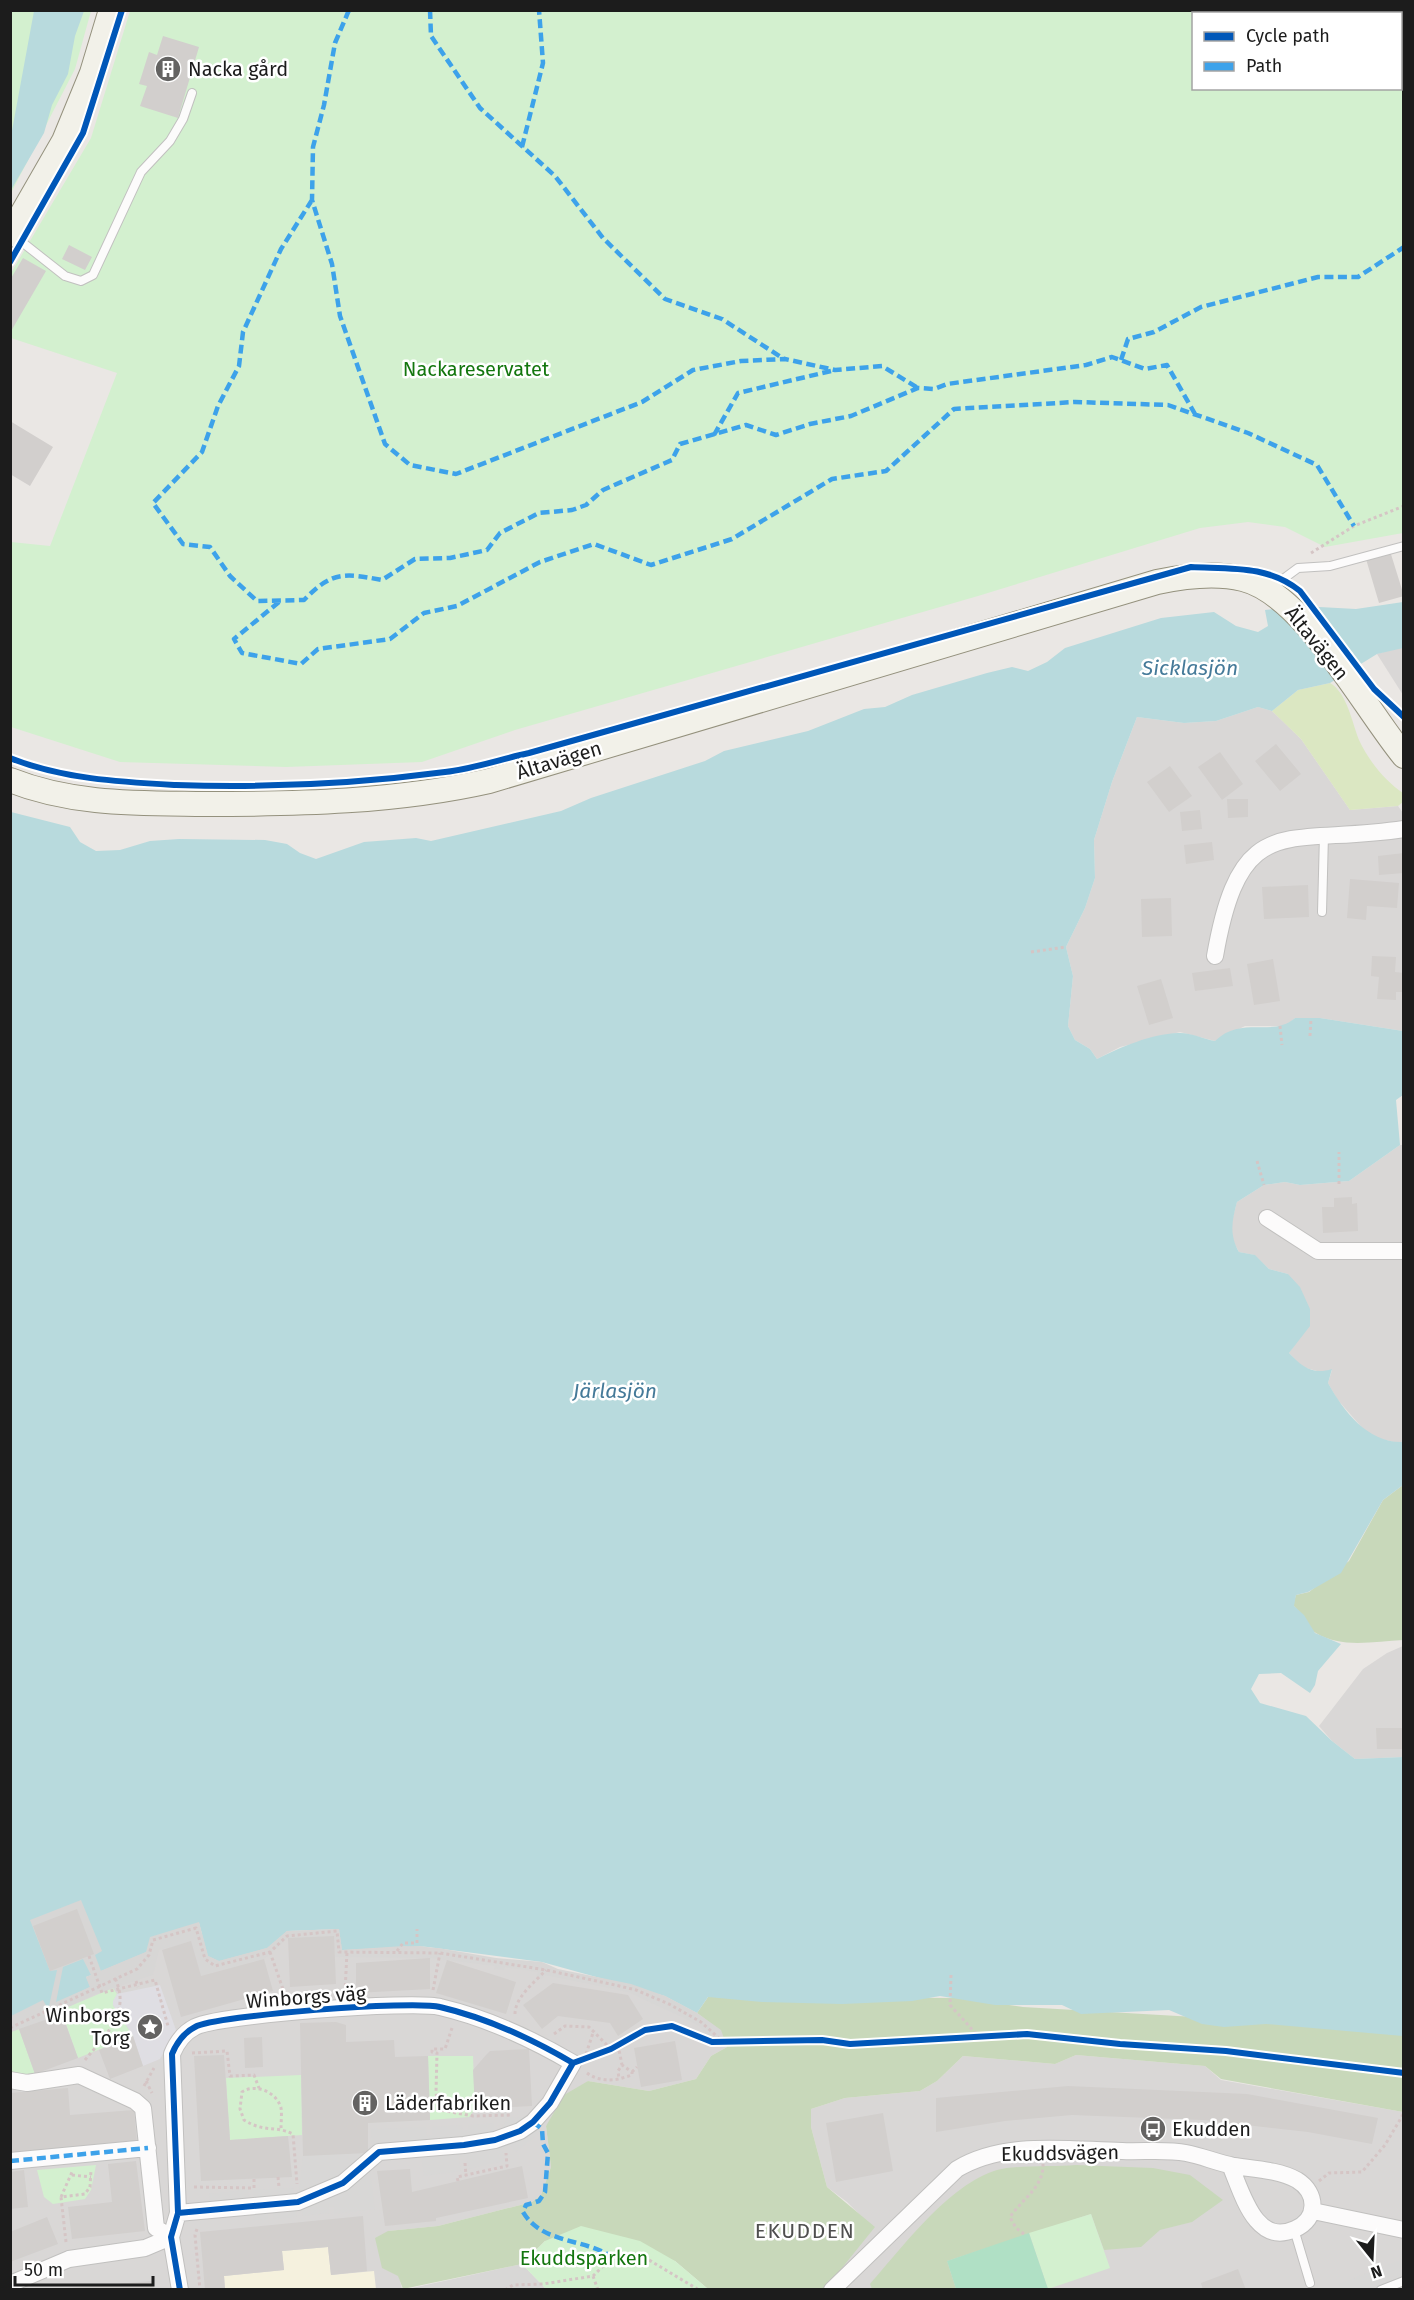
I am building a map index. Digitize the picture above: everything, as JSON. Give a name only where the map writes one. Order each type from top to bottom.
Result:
[{"type":"main road","points":[[11,234],[64,141],[92,73],[111,10]]},
{"type":"main road","name":"Ältavägen","points":[[10,780],[64,797],[92,801],[170,803],[293,804],[445,791],[489,781],[1157,582],[1181,577],[1217,576],[1244,579],[1271,592],[1301,617],[1404,756]]},
{"type":"street","points":[[1215,956],[1230,892],[1250,859],[1260,849],[1285,839],[1404,829]]},
{"type":"street","points":[[1267,1218],[1318,1251],[1404,1251]]},
{"type":"street","name":"Winborgs väg","points":[[180,2038],[197,2026],[261,2015],[430,2006],[511,2031],[578,2061]]},
{"type":"street","points":[[180,2038],[172,2054],[178,2213],[171,2237],[180,2289]]},
{"type":"street","points":[[178,2213],[298,2202],[343,2183],[378,2152],[464,2145],[505,2137],[533,2122],[550,2103],[578,2061]]},
{"type":"street","points":[[10,2080],[27,2083],[78,2075],[135,2101],[143,2108],[156,2228],[171,2237]]},
{"type":"street","points":[[10,2161],[148,2148]]},
{"type":"street","name":"Ekuddsvägen","points":[[832,2289],[957,2169],[975,2158],[1007,2151],[1042,2149],[1184,2153],[1278,2174],[1296,2180],[1308,2190]]},
{"type":"street","points":[[1230,2165],[1255,2220],[1267,2230],[1282,2233],[1307,2222],[1313,2211],[1313,2200],[1308,2190]]},
{"type":"street","points":[[1313,2211],[1404,2230]]},
{"type":"street","points":[[14,2285],[69,2259],[145,2248],[171,2237]]},
{"type":"lane","points":[[11,234],[65,276],[81,281],[93,275],[141,172],[170,141],[183,119],[192,93]]},
{"type":"lane","points":[[1271,592],[1298,568],[1330,566],[1404,546]]},
{"type":"lane","points":[[1322,912],[1324,835]]},
{"type":"lane","points":[[1294,2229],[1310,2283]]},
{"type":"lane","points":[[1381,2289],[1404,2281]]},
{"type":"path","points":[[1305,557],[1354,526],[1404,506]]},
{"type":"path","points":[[1031,952],[1066,946]]},
{"type":"path","points":[[1310,1036],[1311,1018]]},
{"type":"path","points":[[1280,1026],[1281,1045]]},
{"type":"path","points":[[1339,1152],[1339,1184]]},
{"type":"path","points":[[1257,1161],[1264,1185]]},
{"type":"path","points":[[10,2028],[137,1969],[149,1955],[153,1940],[196,1928],[205,1959],[215,1966],[270,1952],[287,1936],[337,1931],[339,1952],[440,1953],[546,1970],[636,1990],[701,2022],[722,2041]]},
{"type":"path","points":[[397,1951],[404,1943],[417,1943],[417,1929]]},
{"type":"path","points":[[270,1952],[285,1995]]},
{"type":"path","points":[[89,1956],[102,1993],[155,1980],[167,2026],[180,2038]]},
{"type":"path","points":[[515,2017],[515,2006],[546,1970]]},
{"type":"path","points":[[951,1975],[950,2005],[979,2037]]},
{"type":"path","points":[[78,2075],[81,2066],[119,2013],[121,1992],[115,1978]]},
{"type":"path","points":[[458,2013],[445,2049],[432,2049],[432,2052],[437,2053],[437,2104],[446,2112],[473,2116],[501,2115]]},
{"type":"path","points":[[546,2035],[551,2036],[565,2026],[589,2027],[611,2049]]},
{"type":"path","points":[[578,2061],[594,2030]]},
{"type":"path","points":[[968,2038],[988,2037]]},
{"type":"path","points":[[712,2042],[735,2041]]},
{"type":"path","points":[[604,2052],[621,2043],[622,2066],[618,2071],[618,2079]]},
{"type":"path","points":[[195,2053],[227,2051],[230,2076],[254,2075],[259,2088]]},
{"type":"path","points":[[578,2061],[597,2055]]},
{"type":"path","points":[[578,2061],[593,2078],[618,2079],[632,2075],[638,2067]]},
{"type":"path","points":[[622,2066],[632,2072]]},
{"type":"path","points":[[146,2081],[151,2074]]},
{"type":"path","points":[[278,2177],[279,2187],[297,2186],[294,2134],[281,2128],[264,2130],[244,2120],[240,2109],[242,2092],[249,2088],[259,2088],[271,2094],[281,2107],[281,2128]]},
{"type":"path","points":[[1308,2190],[1329,2173],[1362,2172],[1385,2145],[1404,2113]]},
{"type":"path","points":[[458,2181],[458,2177],[507,2168],[505,2137]]},
{"type":"path","points":[[1024,2234],[1016,2228],[1010,2217],[1038,2185],[1043,2174],[1042,2149]]},
{"type":"path","points":[[61,2197],[85,2194],[90,2187],[92,2166],[81,2154],[61,2197],[69,2259]]},
{"type":"path","points":[[71,2175],[91,2177]]},
{"type":"path","points":[[177,2187],[255,2188],[254,2178]]},
{"type":"path","points":[[217,2180],[217,2186]]},
{"type":"path","points":[[200,2289],[195,2235],[201,2226]]},
{"type":"path","points":[[505,2289],[513,2285],[543,2284],[593,2276],[612,2257],[639,2254],[699,2289]]},
{"type":"path","points":[[593,2276],[598,2289]]},
{"type":"shaded area","points":[[1403,648],[1403,695],[1377,654]]},
{"type":"shaded area","points":[[1258,707],[1272,711],[1301,739],[1350,810],[1398,806],[1403,813],[1403,1031],[1320,1018],[1295,1018],[1286,1026],[1245,1026],[1215,1041],[1180,1032],[1120,1047],[1097,1059],[1090,1049],[1075,1040],[1068,1026],[1073,976],[1066,947],[1085,908],[1095,878],[1094,840],[1112,782],[1137,717],[1184,723],[1216,721]]},
{"type":"shaded area","points":[[1403,1145],[1403,1442],[1394,1442],[1376,1438],[1365,1431],[1337,1399],[1328,1383],[1332,1370],[1321,1372],[1302,1367],[1289,1353],[1297,1341],[1288,1274],[1269,1269],[1254,1255],[1239,1252],[1232,1239],[1231,1224],[1237,1202],[1264,1185],[1285,1182],[1300,1185],[1349,1181]]},
{"type":"shaded area","points":[[1403,1646],[1403,1757],[1355,1759],[1332,1741],[1319,1726],[1363,1669],[1387,1653]]},
{"type":"shaded area","points":[[339,1929],[665,1996],[697,2013],[721,2030],[727,2047],[711,2056],[696,2079],[649,2091],[588,2081],[546,2126],[551,2167],[541,2195],[532,2202],[438,2226],[388,2231],[402,2289],[11,2290],[11,2025],[150,1937]]},
{"type":"shaded area","name":"Winborgs Torg","points":[[160,1985],[176,2030],[160,2059],[143,2066],[133,2036],[113,2005],[113,2001],[117,1994]]},
{"type":"shaded area","points":[[1076,2055],[1205,2066],[1221,2080],[1403,2112],[1403,2289],[825,2289],[870,2225],[847,2202],[827,2187],[811,2127],[811,2109],[845,2098],[920,2091],[937,2081],[963,2056],[1055,2064]]},
{"type":"shaded area","points":[[523,2117],[539,2125],[542,2131],[516,2152],[511,2146],[502,2149],[504,2161],[469,2169],[466,2156],[459,2157],[461,2171],[424,2176],[420,2149],[372,2151],[371,2129],[426,2127],[427,2136],[432,2135],[432,2127],[462,2125],[463,2131],[469,2130],[468,2125],[494,2123],[494,2132],[500,2131],[507,2118]]},
{"type":"shaded area","points":[[368,2153],[375,2209],[334,2214],[334,2206],[329,2207],[329,2213],[303,2216],[302,2209],[296,2210],[297,2217],[274,2219],[273,2212],[268,2212],[268,2219],[254,2220],[253,2213],[210,2209],[209,2194],[248,2190],[249,2199],[253,2198],[253,2190],[293,2188],[294,2195],[299,2195],[303,2156]]},
{"type":"shaded area","points":[[328,2247],[331,2275],[374,2271],[376,2289],[225,2289],[224,2276],[284,2270],[282,2251]]},
{"type":"shaded area","points":[[1403,2259],[1403,2289],[1341,2289],[1339,2284]]},
{"type":"shaded area","points":[[522,2264],[546,2289],[403,2290]]},
{"type":"green space","points":[[11,11],[91,11],[75,69],[11,193]]},
{"type":"green space","name":"Nackareservatet","points":[[130,11],[1403,11],[1403,533],[1325,547],[1285,527],[1248,522],[1200,528],[978,596],[515,730],[422,762],[286,767],[120,762],[11,727],[11,542],[50,546],[117,373],[11,338],[11,273],[91,138]]},
{"type":"green space","points":[[1330,683],[1345,701],[1367,755],[1378,770],[1403,793],[1403,802],[1398,806],[1350,810],[1301,739],[1272,711],[1298,690]]},
{"type":"green space","points":[[1403,1485],[1403,1640],[1348,1643],[1316,1633],[1293,1605],[1296,1595],[1309,1592],[1349,1561],[1383,1500]]},
{"type":"green space","points":[[113,1988],[117,1994],[113,2005],[133,2036],[78,2058],[61,2010]]},
{"type":"green space","points":[[708,1997],[959,1998],[1023,2007],[1403,2029],[1403,2112],[1221,2079],[1205,2066],[1076,2055],[1055,2064],[963,2056],[937,2081],[920,2091],[845,2098],[811,2109],[811,2127],[827,2187],[875,2227],[825,2289],[708,2289],[675,2261],[545,2241],[522,2264],[403,2289],[398,2276],[382,2268],[375,2238],[388,2231],[438,2226],[532,2202],[541,2195],[551,2167],[546,2126],[564,2095],[588,2081],[649,2091],[696,2079],[711,2056],[727,2047],[720,2030],[697,2013]]},
{"type":"green space","points":[[19,2029],[35,2074],[29,2077],[11,2074],[11,2032]]},
{"type":"green space","points":[[428,2056],[473,2056],[475,2109],[469,2117],[430,2120]]},
{"type":"green space","points":[[301,2075],[302,2135],[230,2140],[226,2078]]},
{"type":"green space","points":[[96,2165],[91,2190],[85,2199],[53,2204],[44,2197],[37,2170]]},
{"type":"green space","points":[[1076,2165],[1153,2168],[1190,2175],[1223,2200],[1192,2222],[1160,2230],[1141,2247],[1104,2250],[1091,2214],[947,2261],[956,2289],[872,2289],[870,2284],[928,2219],[961,2189],[979,2177],[1005,2168]]},
{"type":"green space","points":[[1091,2214],[1110,2268],[1048,2289],[1029,2233]]},
{"type":"green space","name":"Ekuddsparken","points":[[581,2226],[640,2241],[675,2261],[708,2289],[546,2289],[522,2264],[545,2241]]},
{"type":"green space","points":[[1029,2233],[1048,2289],[956,2289],[947,2261]]},
{"type":"water","points":[[34,11],[84,11],[75,36],[68,74],[52,105],[44,133],[11,190],[11,136]]},
{"type":"water","name":"Järlasjön","points":[[1403,602],[1403,648],[1377,654],[1330,683],[1298,690],[1272,711],[1258,707],[1216,721],[1184,723],[1137,717],[1112,782],[1094,840],[1095,878],[1085,908],[1066,947],[1073,976],[1068,1026],[1075,1040],[1090,1049],[1097,1059],[1157,1036],[1182,1033],[1215,1041],[1225,1033],[1236,1029],[1277,1026],[1286,1024],[1295,1018],[1320,1018],[1403,1031],[1403,1095],[1396,1100],[1400,1145],[1349,1181],[1300,1185],[1285,1182],[1264,1185],[1237,1202],[1232,1227],[1239,1252],[1255,1255],[1269,1269],[1288,1274],[1300,1287],[1310,1309],[1310,1326],[1289,1353],[1313,1370],[1332,1369],[1328,1383],[1358,1424],[1379,1437],[1403,1442],[1403,1485],[1383,1500],[1341,1573],[1308,1592],[1296,1595],[1294,1606],[1304,1615],[1315,1633],[1341,1644],[1318,1671],[1315,1685],[1310,1693],[1281,1673],[1259,1674],[1251,1689],[1260,1703],[1306,1716],[1355,1759],[1403,1757],[1403,2036],[1266,2024],[1224,2027],[1202,2024],[1169,2010],[1081,2014],[1062,2005],[995,2005],[940,1996],[912,2001],[842,2004],[762,2002],[708,1997],[697,2013],[665,1996],[542,1962],[420,1946],[342,1950],[339,1929],[287,1931],[267,1948],[219,1961],[208,1956],[199,1923],[146,1952],[86,1977],[90,1987],[11,2025],[11,812],[70,827],[80,842],[96,851],[120,850],[150,841],[179,839],[265,840],[287,844],[300,853],[316,859],[364,842],[416,838],[431,841],[561,811],[591,798],[705,761],[724,751],[808,731],[864,709],[885,707],[912,695],[1012,667],[1028,671],[1047,662],[1065,648],[1161,618],[1214,612],[1236,626],[1258,632],[1268,626],[1265,610],[1301,606],[1356,609]]},
{"type":"pier","points":[[81,1900],[102,1951],[95,1955],[101,1971],[146,1952],[150,1937],[199,1922],[208,1956],[219,1961],[267,1948],[287,1931],[339,1929],[342,1950],[404,1946],[438,1948],[496,1958],[542,1962],[558,1969],[631,1984],[665,1996],[697,2013],[721,2030],[725,2041],[714,2041],[699,2026],[628,1992],[545,1975],[542,1979],[536,1977],[538,1972],[505,1967],[504,1970],[494,1969],[495,1966],[430,1958],[335,1957],[333,1936],[288,1938],[264,1959],[201,1976],[191,1942],[159,1950],[153,1975],[93,1995],[62,2010],[62,2014],[11,2032],[11,2016],[43,2000],[47,2007],[49,2006],[57,1970],[50,1971],[30,1920]],"holes":[[[83,1959],[91,1975],[86,1977],[90,1987],[56,2002],[63,1967]]]},
{"type":"building","name":"Nacka gård","points":[[163,36],[199,47],[178,118],[140,106],[147,86],[139,84],[149,52],[157,55]]},
{"type":"building","points":[[69,245],[92,257],[85,270],[62,259]]},
{"type":"building","points":[[23,258],[46,271],[10,333],[10,280]]},
{"type":"building","points":[[10,421],[53,447],[30,486],[10,474]]},
{"type":"building","points":[[1390,551],[1404,596],[1379,603],[1366,559]]},
{"type":"building","points":[[1276,744],[1301,774],[1280,791],[1255,761]]},
{"type":"building","points":[[1220,752],[1243,784],[1222,800],[1198,767]]},
{"type":"building","points":[[1170,766],[1192,796],[1169,812],[1147,782]]},
{"type":"building","points":[[1227,799],[1248,799],[1248,817],[1228,818]]},
{"type":"building","points":[[1200,810],[1202,829],[1182,831],[1180,812]]},
{"type":"building","points":[[1212,842],[1214,860],[1186,864],[1184,845]]},
{"type":"building","points":[[1404,853],[1404,873],[1379,875],[1378,856]]},
{"type":"building","points":[[1350,879],[1399,883],[1397,908],[1367,906],[1366,920],[1347,918]]},
{"type":"building","points":[[1308,885],[1309,917],[1264,919],[1262,887]]},
{"type":"building","points":[[1171,898],[1172,936],[1142,937],[1141,899]]},
{"type":"building","points":[[1372,956],[1396,957],[1395,972],[1404,973],[1404,992],[1396,992],[1396,1000],[1377,999],[1379,977],[1371,976]]},
{"type":"building","points":[[1273,959],[1280,1001],[1254,1005],[1247,964]]},
{"type":"building","points":[[1230,968],[1233,986],[1195,991],[1192,973]]},
{"type":"building","points":[[1161,979],[1173,1018],[1149,1025],[1137,986]]},
{"type":"building","points":[[1352,1197],[1352,1204],[1357,1203],[1358,1231],[1323,1233],[1322,1207],[1334,1207],[1334,1198]]},
{"type":"building","points":[[1376,1728],[1402,1728],[1402,1749],[1377,1749]]},
{"type":"building","points":[[77,1909],[94,1954],[50,1971],[33,1926]]},
{"type":"building","points":[[334,1936],[336,1984],[290,1987],[288,1938]]},
{"type":"building","points":[[191,1941],[201,1976],[264,1959],[273,1991],[181,2017],[162,1950]]},
{"type":"building","points":[[430,1958],[430,1989],[356,1993],[356,1963]]},
{"type":"building","points":[[447,1960],[516,1982],[506,2014],[436,1993]]},
{"type":"building","points":[[553,1983],[628,1995],[643,2019],[618,2036],[610,2023],[558,2016],[542,2029],[523,2005]]},
{"type":"building","points":[[62,2014],[78,2058],[35,2074],[19,2029]]},
{"type":"building","name":"Läderfabriken","points":[[336,2022],[346,2025],[346,2042],[394,2040],[395,2057],[428,2056],[430,2120],[368,2123],[368,2153],[303,2156],[300,2023]]},
{"type":"building","points":[[133,2036],[143,2066],[110,2079],[99,2050]]},
{"type":"building","points":[[262,2037],[263,2067],[245,2068],[244,2038]]},
{"type":"building","points":[[675,2041],[682,2080],[641,2087],[634,2048]]},
{"type":"building","points":[[529,2049],[532,2106],[475,2109],[473,2070],[486,2055],[490,2051]]},
{"type":"building","points":[[224,2055],[230,2140],[288,2136],[292,2177],[201,2181],[194,2056]]},
{"type":"building","points":[[1068,2086],[1247,2094],[1378,2118],[1372,2144],[1308,2132],[1203,2120],[1072,2115],[1005,2121],[936,2132],[936,2098]]},
{"type":"building","points":[[68,2088],[70,2115],[134,2110],[137,2143],[10,2154],[10,2093]]},
{"type":"building","points":[[883,2113],[893,2171],[836,2182],[826,2123]]},
{"type":"building","points":[[136,2161],[145,2231],[72,2239],[68,2207],[112,2202],[108,2164]]},
{"type":"building","points":[[522,2166],[528,2198],[436,2218],[436,2221],[385,2226],[377,2171],[410,2169],[412,2192]]},
{"type":"building","points":[[24,2170],[28,2207],[10,2209],[10,2172]]},
{"type":"building","points":[[363,2216],[367,2271],[331,2275],[328,2247],[282,2251],[284,2270],[224,2276],[225,2290],[205,2290],[200,2232]]},
{"type":"building","points":[[47,2217],[58,2244],[10,2262],[10,2232]]},
{"type":"building","points":[[1238,2269],[1246,2290],[1203,2290],[1201,2283]]},
{"type":"building","points":[[153,2281],[154,2290],[67,2290],[67,2288]]},
{"type":"marked path","points":[[349,10],[335,43],[324,105],[313,147],[312,200],[332,264],[340,316],[385,444],[410,465],[456,474],[642,402],[693,370],[741,361],[785,359],[835,370],[882,366],[918,388]]},
{"type":"marked path","points":[[430,10],[431,36],[480,108],[555,176],[603,238],[665,299],[722,319],[784,359]]},
{"type":"marked path","points":[[522,147],[543,63],[539,10]]},
{"type":"marked path","points":[[312,200],[281,249],[243,332],[239,366],[218,406],[202,452],[153,503],[183,544],[210,547],[230,576],[257,601],[304,600],[323,584],[339,576],[382,580],[415,559],[450,558],[487,550],[500,533],[539,513],[572,510],[586,505],[603,490],[672,460],[680,444],[746,425],[776,435],[810,424],[851,416],[918,388],[934,389],[947,384],[1086,365],[1112,357],[1145,369],[1167,365],[1195,414]]},
{"type":"marked path","points":[[1121,360],[1128,339],[1154,332],[1201,307],[1318,277],[1358,277],[1404,247]]},
{"type":"marked path","points":[[714,435],[738,393],[831,371]]},
{"type":"marked path","points":[[279,602],[234,639],[242,653],[301,664],[318,649],[390,639],[424,613],[457,606],[540,562],[594,544],[651,565],[732,539],[832,479],[886,471],[954,409],[1075,402],[1168,405],[1248,433],[1317,465],[1354,526]]},
{"type":"marked path","points":[[533,2122],[542,2129],[543,2144],[548,2153],[545,2192],[539,2201],[526,2205],[523,2212],[541,2230],[589,2246],[612,2257]]},
{"type":"marked path","points":[[10,2161],[148,2148]]},
{"type":"cycle path","points":[[10,262],[83,133],[122,10]]},
{"type":"cycle path","points":[[10,758],[71,775],[113,781],[176,785],[311,784],[378,780],[456,771],[529,753],[1191,567],[1248,570],[1262,573],[1288,583],[1300,591],[1374,689],[1404,717]]},
{"type":"cycle path","points":[[180,2290],[171,2237],[178,2213],[172,2054],[181,2038],[191,2029],[211,2022],[275,2014],[357,2007],[423,2005],[440,2007],[492,2023],[573,2063]]},
{"type":"cycle path","points":[[573,2063],[611,2049],[645,2030],[672,2026],[712,2042],[822,2040],[850,2044],[1027,2034],[1120,2044],[1226,2051],[1404,2073]]},
{"type":"cycle path","points":[[178,2213],[298,2202],[343,2183],[379,2152],[464,2145],[495,2140],[520,2131],[533,2122],[550,2103],[573,2063]]},
{"type":"place","name":"Nacka gård","points":[[168,69]]},
{"type":"place","name":"Winborgs Torg","points":[[150,2027]]},
{"type":"place","name":"Läderfabriken","points":[[365,2103]]},
{"type":"place","name":"Ekudden","points":[[1153,2129]]},
{"type":"district","name":"EKUDDEN","points":[[805,2231]]},
{"type":"water label","name":"Sicklasjön","points":[[1190,668]]}]
